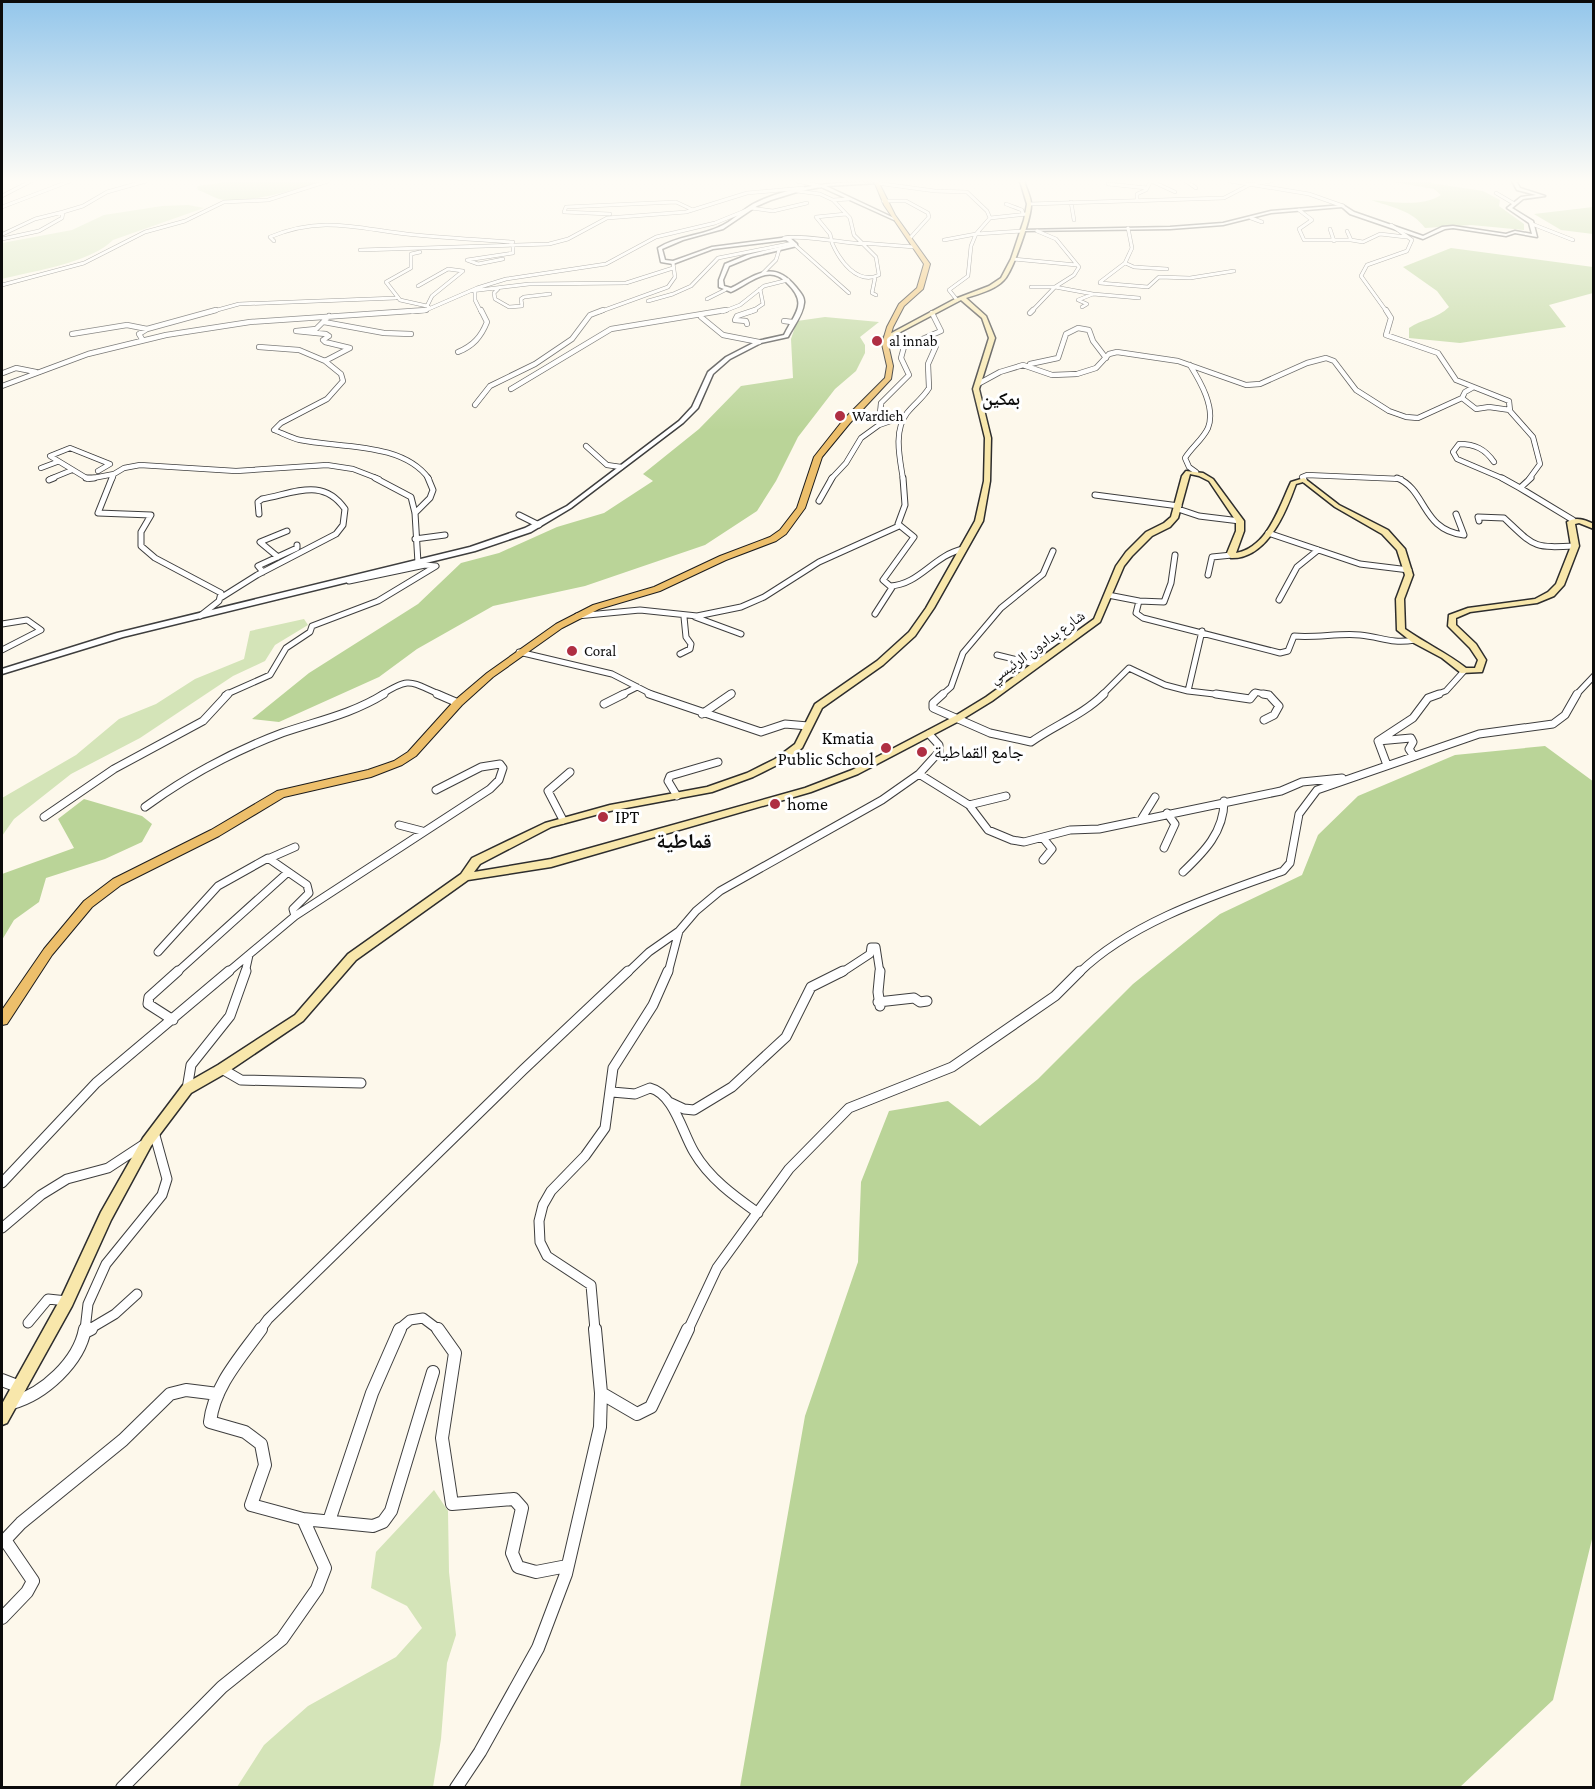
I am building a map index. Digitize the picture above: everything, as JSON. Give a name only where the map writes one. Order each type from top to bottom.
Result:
[{"type":"main road","points":[[2,1020],[48,952],[88,904],[117,882],[215,833],[281,794],[371,773],[398,763],[412,754],[458,703],[519,652],[577,616],[603,605],[648,593],[779,535],[801,508],[818,457],[847,421],[879,391],[890,373],[885,349],[887,337],[896,314],[923,280],[927,264]]},
{"type":"main road","points":[[887,337],[959,299],[999,283],[1010,264]]},
{"type":"main road","points":[[2,1418],[67,1301],[106,1216],[150,1137],[187,1089],[222,1070],[299,1018],[352,957],[465,877],[476,861],[563,820],[722,786],[778,761],[799,746],[818,706],[880,663],[912,634],[980,521],[988,475],[987,438],[976,396],[992,338],[984,317],[959,299]]},
{"type":"main road","points":[[1178,508],[1185,474],[1196,472],[1214,483],[1240,521],[1232,555],[1246,552],[1268,533],[1287,505],[1293,483],[1304,480],[1337,506],[1390,537],[1404,554],[1410,575],[1400,599],[1400,625],[1404,633],[1445,656],[1464,671],[1479,670],[1482,660],[1473,646],[1452,626],[1452,617],[1468,610],[1545,599],[1560,585],[1575,546],[1570,523],[1574,520],[1593,527]]},
{"type":"main road","name":"شارع بدادون الرئيسي","points":[[465,877],[551,863],[808,790],[845,777],[929,734],[989,699],[1097,620],[1120,566],[1149,534],[1167,525],[1178,508]]},
{"type":"street","points":[[2,285],[78,264]]},
{"type":"street","points":[[396,298],[387,280],[411,268],[411,264]]},
{"type":"street","points":[[2,386],[88,354],[142,339],[230,325],[328,316],[419,312],[528,274],[601,264]]},
{"type":"street","points":[[617,306],[682,291],[697,282],[708,264]]},
{"type":"street","points":[[725,290],[721,280],[728,264]]},
{"type":"street","points":[[707,299],[735,288],[763,273],[772,264]]},
{"type":"street","points":[[817,264],[849,293]]},
{"type":"street","points":[[846,264],[857,275],[875,278]]},
{"type":"street","points":[[876,295],[872,293],[872,288],[880,272],[878,264]]},
{"type":"street","points":[[959,299],[949,293],[949,290],[969,275],[972,264]]},
{"type":"street","points":[[1046,268],[1048,264]]},
{"type":"street","points":[[1030,313],[1055,287],[1078,271],[1080,267],[1070,264]]},
{"type":"street","points":[[1082,307],[1087,304],[1078,300],[1093,294],[1114,269],[1124,264]]},
{"type":"street","points":[[1126,264],[1167,269]]},
{"type":"street","points":[[1370,264],[1361,273],[1362,279],[1377,294],[1390,318],[1386,335],[1438,353],[1445,359],[1451,375],[1472,388],[1506,399],[1511,405],[1510,410]]},
{"type":"street","points":[[472,292],[538,284],[626,283],[673,265],[675,277],[668,287],[590,315],[572,339],[536,364],[490,386],[475,405]]},
{"type":"street","points":[[418,286],[448,269],[463,271],[432,296],[428,307]]},
{"type":"street","points":[[1100,283],[1148,286],[1159,277],[1190,278],[1234,271]]},
{"type":"street","points":[[2,672],[112,637],[349,581],[491,544],[538,525],[569,507],[688,416],[710,373],[737,352],[759,342],[786,336],[788,322],[802,299],[788,280],[777,273],[763,273]]},
{"type":"street","points":[[511,389],[608,330],[701,317],[727,311],[744,302],[760,289],[788,280]]},
{"type":"street","points":[[1031,287],[1055,287],[1093,294],[1139,298]]},
{"type":"street","points":[[498,289],[494,293],[495,299],[513,308],[522,306],[521,298],[550,294]]},
{"type":"street","points":[[747,324],[746,321],[735,320],[737,316],[754,311],[763,304],[760,289]]},
{"type":"street","points":[[458,352],[471,346],[480,337],[487,322],[472,292]]},
{"type":"street","points":[[142,339],[139,334],[147,329],[239,304],[396,298],[408,304],[428,307]]},
{"type":"street","points":[[879,425],[881,403],[900,386],[909,374],[903,364],[902,350],[908,344],[927,339],[942,328],[932,313]]},
{"type":"street","points":[[324,361],[350,348],[325,342],[323,340],[329,336],[326,334],[296,331],[316,329],[328,316]]},
{"type":"street","points":[[701,317],[723,335],[759,342]]},
{"type":"street","points":[[324,322],[384,333],[411,334]]},
{"type":"street","points":[[72,334],[127,326],[147,329]]},
{"type":"street","points":[[978,384],[1000,372],[1058,358],[1066,334],[1078,328],[1089,330],[1093,341],[1106,358]]},
{"type":"street","points":[[819,501],[829,482],[837,470],[846,463],[859,440],[879,425],[902,417],[929,388],[928,364],[936,346],[927,339]]},
{"type":"street","points":[[259,347],[299,350],[324,361],[341,374],[343,381],[327,399],[281,423],[274,430],[282,436],[298,440],[374,448],[388,452],[417,468],[428,477],[433,490],[430,498],[415,513]]},
{"type":"street","points":[[1023,365],[1052,375],[1069,375],[1096,368],[1112,353],[1125,353],[1190,365],[1233,382],[1253,385],[1320,358],[1326,358],[1334,361],[1356,390],[1389,411],[1406,417],[1418,418],[1462,399],[1465,392],[1472,388]]},
{"type":"street","points":[[1190,365],[1201,387],[1209,416],[1208,427],[1185,458],[1189,467],[1196,472]]},
{"type":"street","points":[[3,373],[16,368],[38,372]]},
{"type":"street","points":[[879,391],[885,392],[900,386]]},
{"type":"street","points":[[1462,399],[1476,409],[1489,407],[1510,410],[1533,437],[1540,464],[1538,471],[1520,488]]},
{"type":"street","points":[[577,616],[640,610],[684,617],[718,613],[758,601],[819,562],[899,526],[904,510],[899,443],[902,417]]},
{"type":"street","points":[[1494,462],[1486,450],[1473,445],[1459,444],[1453,452],[1454,457],[1489,471],[1574,520]]},
{"type":"street","points":[[586,446],[607,465],[621,467]]},
{"type":"street","points":[[98,471],[110,464],[70,448],[51,454],[51,458],[88,479],[114,474],[124,468],[140,465],[236,471],[303,465],[345,467],[390,484],[411,497],[415,513],[418,563]]},
{"type":"street","points":[[43,466],[56,461]]},
{"type":"street","points":[[49,480],[72,470]]},
{"type":"street","points":[[114,474],[98,513],[151,515],[141,532],[141,546],[154,558],[216,589],[222,597]]},
{"type":"street","points":[[1304,480],[1302,477],[1307,475],[1399,478],[1412,487],[1416,501],[1436,523],[1449,532],[1464,535],[1456,514]]},
{"type":"street","points":[[200,616],[222,597],[263,572],[336,534],[343,525],[345,509],[330,492],[315,488],[262,499],[258,501],[260,514]]},
{"type":"street","points":[[1095,495],[1178,508],[1199,516],[1240,521]]},
{"type":"street","points":[[519,515],[538,525]]},
{"type":"street","points":[[1479,521],[1478,517],[1504,518],[1531,544],[1547,547],[1575,546]]},
{"type":"street","points":[[899,526],[914,537],[884,576],[885,583],[893,586],[909,583],[947,552],[963,549]]},
{"type":"street","points":[[278,556],[260,542],[286,531]]},
{"type":"street","points":[[1268,533],[1359,564],[1409,570]]},
{"type":"street","points":[[415,539],[445,535]]},
{"type":"street","points":[[263,572],[258,566],[297,548],[297,545]]},
{"type":"street","points":[[263,553],[269,550]]},
{"type":"street","points":[[1279,600],[1297,567],[1318,550]]},
{"type":"street","points":[[1053,551],[1044,574],[1001,608],[963,653],[951,687],[933,704],[937,711],[990,733],[1028,743],[1055,725],[1088,710],[1128,668],[1136,669],[1176,689],[1208,692],[1245,700],[1250,699],[1255,692],[1269,695],[1279,706],[1274,715],[1264,720]]},
{"type":"street","points":[[1108,594],[1139,601],[1164,602],[1171,583],[1175,555]]},
{"type":"street","points":[[1208,575],[1212,557],[1232,555]]},
{"type":"street","points":[[44,817],[114,768],[203,721],[225,695],[270,675],[286,648],[310,632],[312,626],[378,601],[436,566],[425,565],[358,581],[349,581]]},
{"type":"street","points":[[875,614],[893,586]]},
{"type":"street","points":[[1139,601],[1136,613],[1143,618],[1280,652],[1288,651],[1294,636],[1320,638],[1359,635],[1394,643],[1414,640]]},
{"type":"street","points":[[693,616],[741,634]]},
{"type":"street","points":[[680,654],[690,649],[691,644],[686,637],[684,617]]},
{"type":"street","points":[[2,624],[27,620],[41,630],[2,650]]},
{"type":"street","points":[[1188,691],[1202,631]]},
{"type":"street","points":[[519,652],[602,671],[702,714],[761,732],[785,724],[808,726]]},
{"type":"street","points":[[997,655],[1035,664]]},
{"type":"street","points":[[1378,741],[1383,735],[1413,718],[1428,698],[1446,690],[1464,671]]},
{"type":"street","points":[[601,1393],[637,1414],[651,1407],[717,1268],[789,1169],[849,1108],[886,1092],[922,1082],[952,1066],[1055,996],[1099,953],[1195,902],[1283,871],[1290,863],[1290,846],[1306,799],[1317,790],[1413,755],[1497,730],[1553,724],[1565,715],[1574,698],[1593,676]]},
{"type":"street","points":[[145,807],[167,791],[232,755],[283,733],[307,727],[366,705],[402,682],[411,682],[458,703]]},
{"type":"street","points":[[604,704],[637,687]]},
{"type":"street","points":[[702,714],[732,693]]},
{"type":"street","points":[[433,1372],[391,1511],[383,1522],[373,1526],[303,1519],[251,1505],[251,1497],[263,1471],[264,1449],[260,1441],[247,1431],[210,1422],[218,1394],[238,1358],[262,1327],[316,1269],[370,1221],[523,1070],[641,960],[679,931],[696,911],[720,891],[871,806],[919,774],[939,752],[939,745],[929,734]]},
{"type":"street","points":[[1378,741],[1411,738],[1413,742],[1409,749],[1413,755]]},
{"type":"street","points":[[1378,741],[1387,765]]},
{"type":"street","points":[[677,796],[668,781],[670,776],[718,762]]},
{"type":"street","points":[[2,1183],[96,1083],[295,915],[490,789],[499,780],[503,768],[500,764],[486,765],[436,790]]},
{"type":"street","points":[[563,820],[548,791],[552,785],[570,772]]},
{"type":"street","points":[[919,774],[935,786],[969,804],[988,830],[997,835],[1024,842],[1070,830],[1099,829],[1224,801],[1281,791],[1302,782],[1352,777]]},
{"type":"street","points":[[969,804],[1006,796]]},
{"type":"street","points":[[1143,818],[1155,797]]},
{"type":"street","points":[[1183,872],[1213,840],[1225,810],[1224,801]]},
{"type":"street","points":[[1164,848],[1175,824],[1167,813]]},
{"type":"street","points":[[399,825],[422,831]]},
{"type":"street","points":[[1043,838],[1052,849],[1043,860]]},
{"type":"street","points":[[158,952],[218,886],[268,858],[295,847]]},
{"type":"street","points":[[268,858],[279,863],[287,873],[305,881],[309,888],[309,893],[293,909],[295,915]]},
{"type":"street","points":[[173,1020],[148,1004],[149,997],[287,873]]},
{"type":"street","points":[[456,1788],[480,1752],[538,1648],[567,1566],[599,1439],[601,1393],[591,1285],[552,1261],[543,1252],[540,1232],[541,1206],[547,1196],[605,1130],[612,1092],[612,1070],[641,1025],[666,979],[675,959],[679,931]]},
{"type":"street","points":[[612,1092],[638,1094],[646,1088],[653,1088],[683,1109],[706,1107],[739,1082],[786,1037],[793,1027],[802,1001],[813,986],[822,978],[836,975],[870,954],[871,946],[876,947],[882,962],[879,1004],[914,998],[920,1002],[927,1001]]},
{"type":"street","points":[[187,1089],[190,1063],[229,1018],[238,1000],[247,976],[249,955]]},
{"type":"street","points":[[222,1070],[241,1080],[361,1083]]},
{"type":"street","points":[[669,1101],[670,1109],[682,1126],[695,1154],[716,1181],[758,1213]]},
{"type":"street","points":[[2,1228],[41,1195],[67,1179],[108,1168],[150,1137],[167,1179],[162,1195],[106,1264],[88,1304],[84,1332],[72,1359],[56,1377],[23,1400],[12,1403]]},
{"type":"street","points":[[84,1332],[115,1314],[137,1294]]},
{"type":"street","points":[[28,1323],[48,1299],[67,1301]]},
{"type":"street","points":[[329,1521],[372,1393],[398,1330],[410,1320],[423,1318],[438,1328],[455,1353],[442,1438],[452,1504],[514,1499],[522,1508],[511,1553],[518,1567],[526,1572],[567,1566]]},
{"type":"street","points":[[2,1380],[20,1387]]},
{"type":"street","points":[[2,1618],[27,1592],[33,1581],[29,1568],[6,1546],[5,1540],[21,1523],[123,1440],[170,1394],[186,1390],[218,1394]]},
{"type":"street","points":[[122,1788],[222,1688],[282,1639],[311,1597],[325,1568],[318,1559],[312,1536],[303,1519]]},
{"type":"green space","points":[[2,264],[61,264],[45,269],[2,279]]},
{"type":"green space","points":[[1409,264],[1574,264],[1593,267],[1593,293],[1549,305],[1566,327],[1460,343],[1409,338],[1409,328],[1440,314],[1449,307],[1437,291],[1403,267]]},
{"type":"green space","points":[[825,317],[879,322],[860,337],[865,345],[865,353],[856,371],[835,389],[798,437],[776,481],[757,511],[705,545],[585,586],[493,606],[417,649],[379,677],[279,722],[252,719],[309,673],[418,604],[461,563],[499,553],[557,527],[604,513],[653,481],[643,474],[699,429],[741,386],[793,378],[791,339],[797,321]]},
{"type":"green space","points":[[304,619],[308,625],[275,645],[265,661],[233,676],[140,738],[71,774],[14,819],[2,836],[2,798],[76,755],[119,719],[156,704],[195,679],[244,659],[250,631]]},
{"type":"green space","points":[[1545,746],[1594,782],[1593,1535],[1553,1700],[1460,1787],[740,1787],[805,1416],[858,1262],[861,1182],[889,1111],[948,1101],[980,1126],[1038,1079],[1133,984],[1220,914],[1302,875],[1318,835],[1358,796],[1455,755]]},
{"type":"green space","points":[[84,799],[142,816],[152,824],[142,842],[105,859],[46,878],[39,902],[14,920],[2,940],[2,874],[74,848],[58,819]]},
{"type":"green space","points":[[434,1490],[448,1511],[449,1572],[456,1635],[447,1663],[441,1739],[433,1787],[237,1787],[264,1745],[308,1706],[396,1657],[422,1628],[407,1606],[371,1588],[376,1552]]},
{"type":"place","name":"al innab","points":[[877,341]]},
{"type":"place","name":"Wardieh","points":[[840,416]]},
{"type":"place","name":"Coral","points":[[572,651]]},
{"type":"place","name":"Kmatia Public School","points":[[886,748]]},
{"type":"place","name":"جامع القماطية","points":[[922,752]]},
{"type":"place","name":"home","points":[[775,804]]},
{"type":"place","name":"IPT","points":[[603,817]]},
{"type":"district","name":"بمكين","points":[[1001,399]]},
{"type":"district","name":"قماطية","points":[[684,841]]}]
